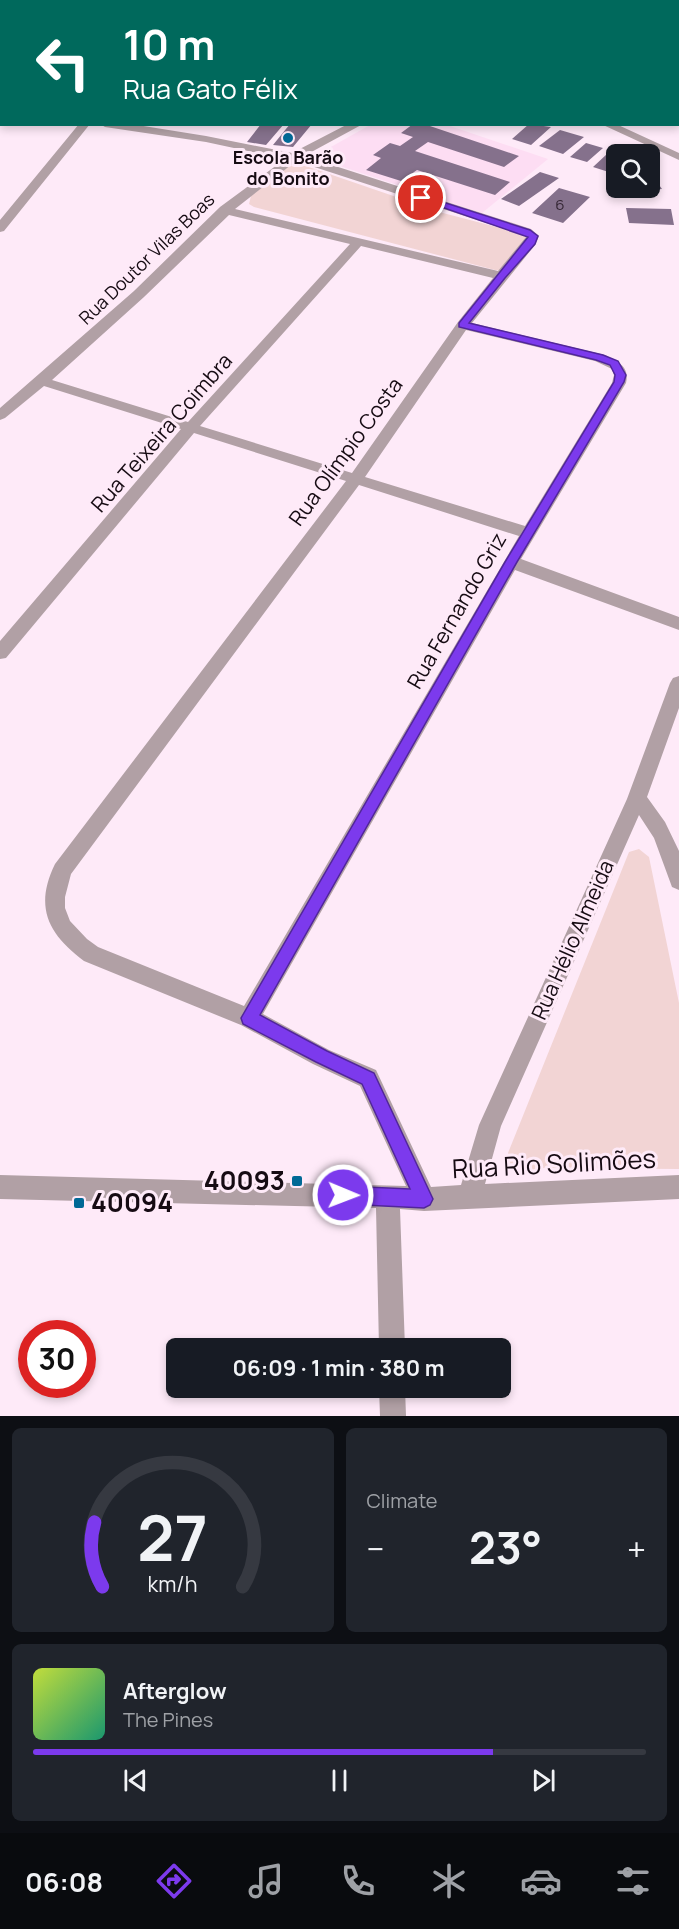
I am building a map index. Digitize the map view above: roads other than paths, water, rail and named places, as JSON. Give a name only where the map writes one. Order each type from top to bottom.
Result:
[{"type":"street","points":[[0,228],[83,126]]},
{"type":"street","points":[[118,126],[206,139],[294,157]]},
{"type":"street","name":"Rua Doutor Vilas Boas","points":[[3,409],[42,381],[139,294],[224,210],[294,157],[354,126]]},
{"type":"street","points":[[612,126],[679,156]]},
{"type":"street","name":"Rua Olímpio Costa","points":[[249,1018],[91,954],[73,941],[61,925],[53,902],[62,870],[356,479],[463,325],[501,276],[533,240],[531,234],[294,157]]},
{"type":"street","points":[[224,210],[501,276]]},
{"type":"street","name":"Rua Teixeira Coimbra","points":[[0,653],[191,428],[357,242]]},
{"type":"street","name":"Rua Fernando Griz","points":[[249,1018],[511,562],[619,382],[621,375],[614,363],[463,325]]},
{"type":"street","points":[[42,381],[528,533]]},
{"type":"street","points":[[511,562],[676,622]]},
{"type":"street","name":"Rua Hélio Almeida","points":[[470,1197],[490,1125],[637,799],[679,683]]},
{"type":"street","points":[[637,799],[651,814],[661,830],[679,881]]},
{"type":"street","points":[[249,1018],[321,1057],[368,1078],[424,1199]]},
{"type":"street","name":"Rua Rio Solimões","points":[[0,1187],[388,1196],[424,1199],[679,1187]]},
{"type":"street","points":[[388,1196],[392,1338]]},
{"type":"street","points":[[392,1398],[393,1416]]},
{"type":"place","name":"Escola Barão do Bonito","points":[[288,138]]},
{"type":"place","name":"40093","points":[[297,1181]]},
{"type":"place","name":"40094","points":[[79,1203]]}]
